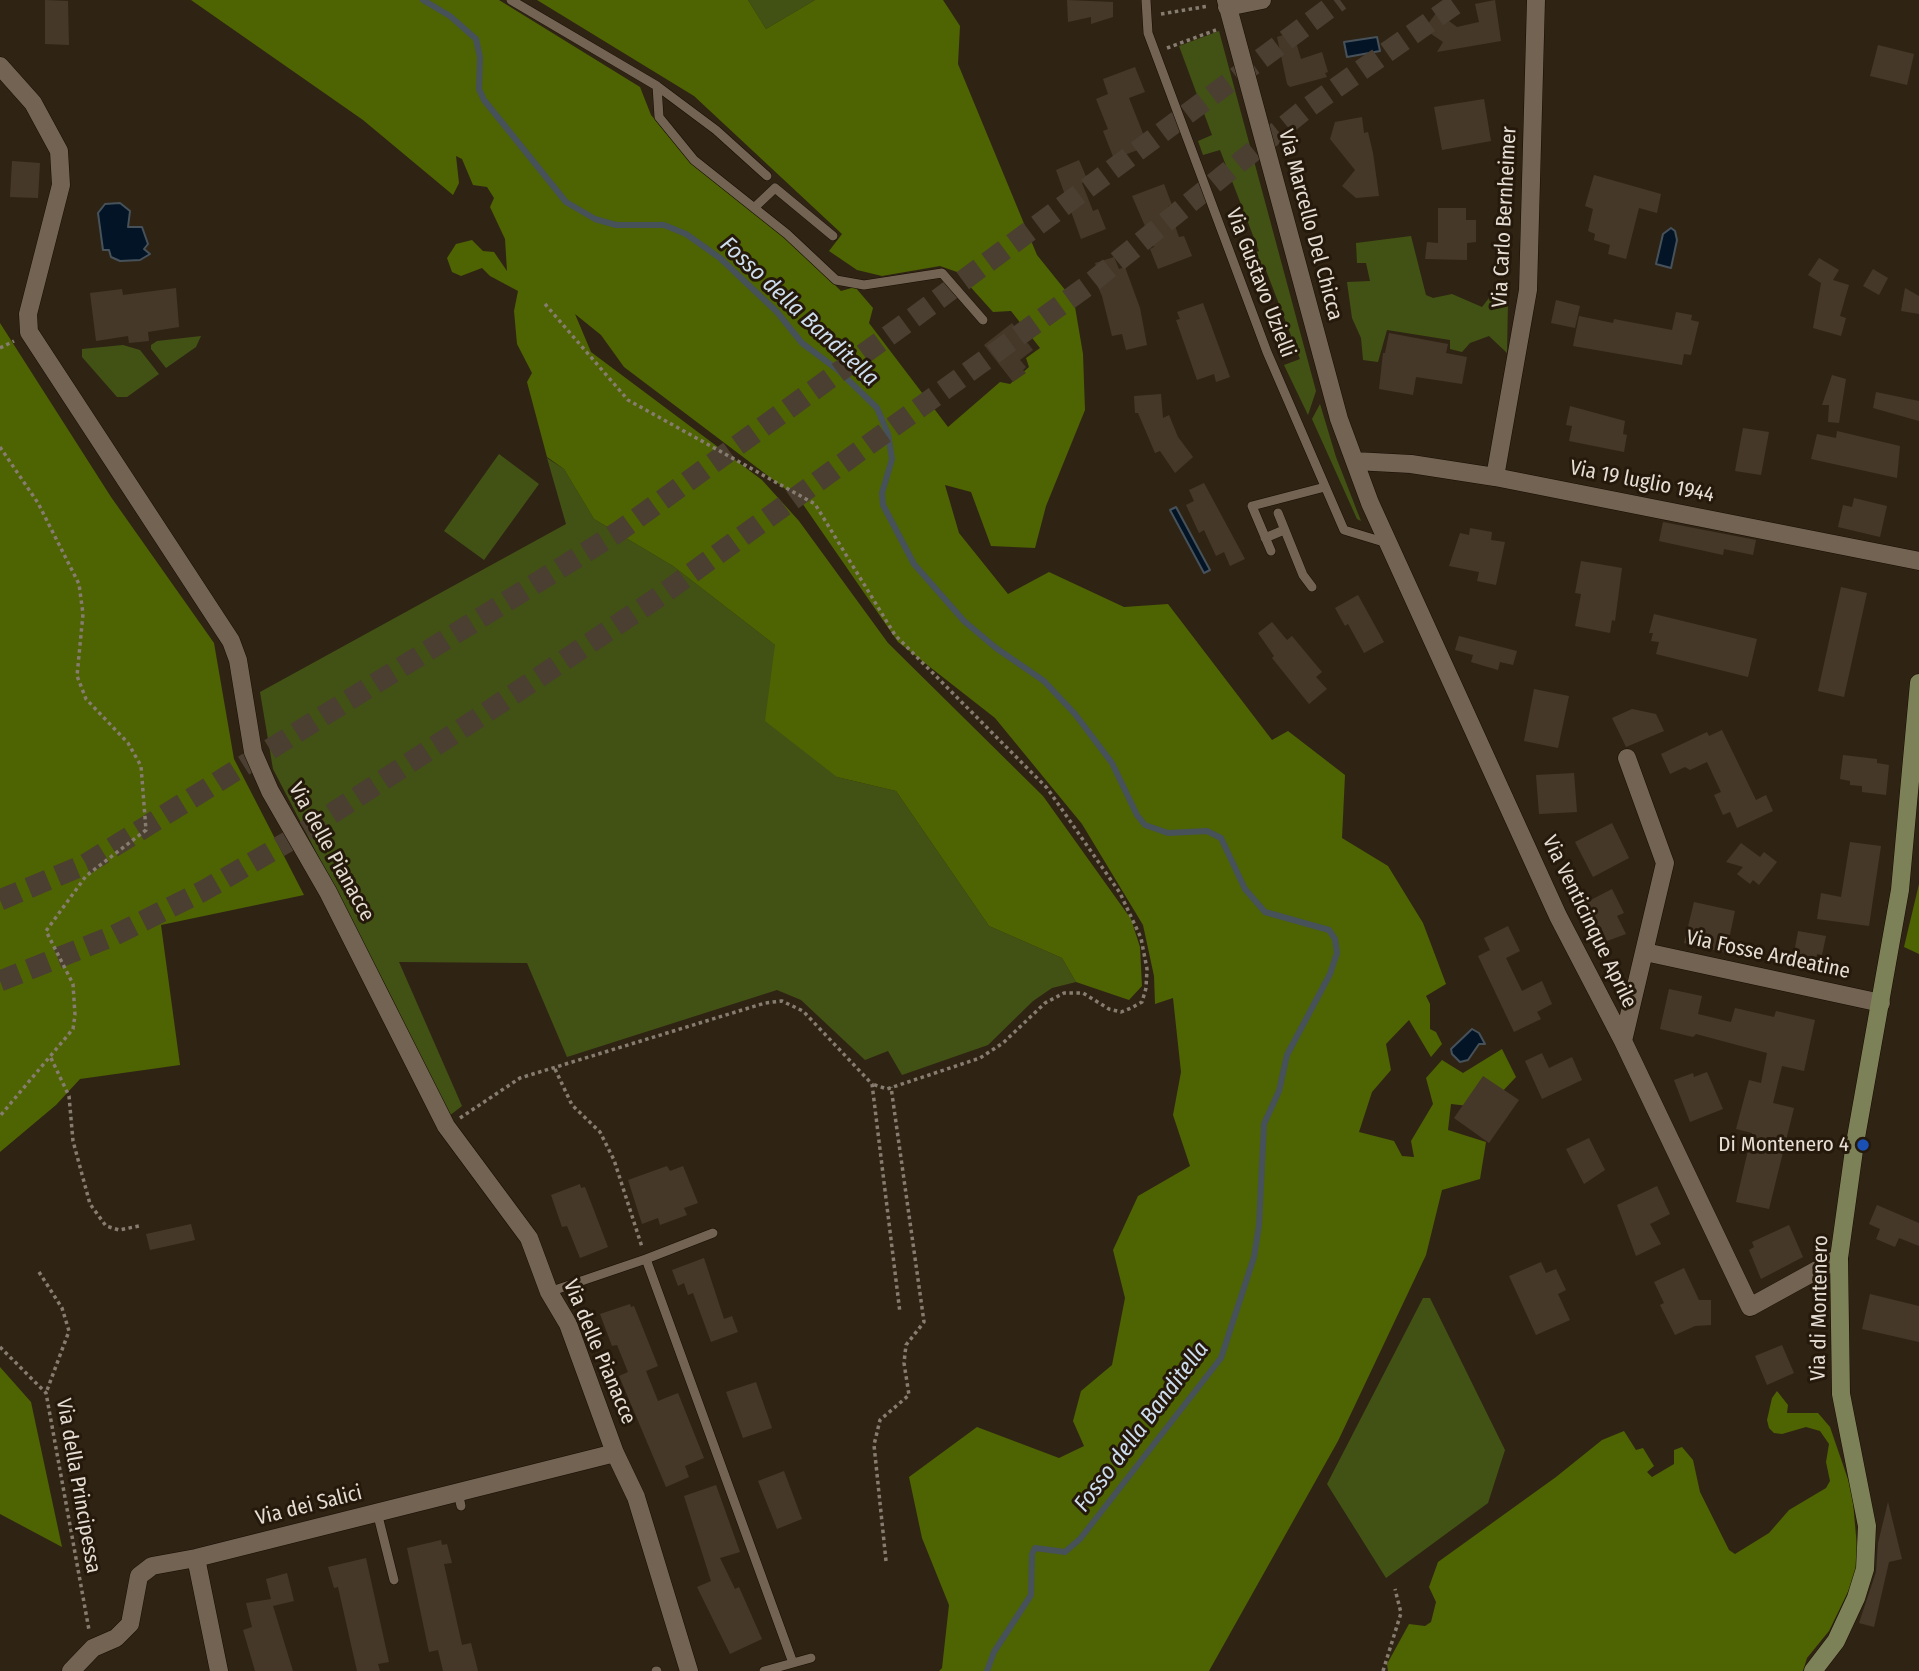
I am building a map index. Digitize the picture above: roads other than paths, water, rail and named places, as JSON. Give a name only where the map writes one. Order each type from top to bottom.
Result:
[{"type":"street","points":[[1222,4],[1262,0]]},
{"type":"street","name":"Via Carlo Bernheimer","points":[[1495,477],[1528,290],[1536,0]]},
{"type":"street","name":"Via Marcello Del Chicca","points":[[1222,4],[1339,419],[1355,461]]},
{"type":"street","name":"Via delle Pianacce","points":[[0,66],[33,103],[58,151],[61,186],[48,215],[28,314],[29,332],[231,641],[238,660],[257,762],[359,950],[446,1126],[529,1238],[549,1292],[568,1324],[615,1453],[636,1497],[689,1671]]},
{"type":"street","name":"Via 19 luglio 1944","points":[[1355,461],[1411,464],[1495,477],[1769,535],[1805,546],[1919,561]]},
{"type":"street","name":"Via Venticinque Aprile","points":[[1355,461],[1388,544],[1558,916],[1623,1041],[1750,1307],[1839,1258]]},
{"type":"street","name":"Via di Montenero","points":[[1813,1671],[1836,1641],[1856,1598],[1866,1557],[1867,1526],[1841,1394],[1839,1258],[1855,1143],[1899,890],[1919,683]]},
{"type":"street","points":[[1623,1041],[1665,863],[1627,758]]},
{"type":"street","name":"Via Fosse Ardeatine","points":[[1645,952],[1881,1003]]},
{"type":"street","name":"Via dei Salici","points":[[71,1671],[116,1638],[130,1624],[139,1576],[152,1566],[299,1538],[377,1512],[459,1499],[615,1453]]},
{"type":"street","points":[[196,1558],[219,1671]]},
{"type":"lane","points":[[510,0],[657,86],[716,130],[767,176]]},
{"type":"lane","name":"Via Gustavo Uzielli","points":[[1146,0],[1147,33],[1267,352],[1343,530],[1388,544]]},
{"type":"lane","points":[[657,86],[659,117],[694,160],[836,280],[864,285],[942,274],[983,320]]},
{"type":"lane","points":[[754,208],[775,188],[833,236]]},
{"type":"lane","points":[[1271,551],[1252,506],[1325,487]]},
{"type":"lane","points":[[1278,513],[1312,587]]},
{"type":"lane","points":[[1265,538],[1284,530]]},
{"type":"lane","points":[[549,1292],[713,1233]]},
{"type":"lane","points":[[646,1259],[793,1663]]},
{"type":"lane","points":[[377,1512],[394,1580]]},
{"type":"lane","points":[[764,1671],[811,1658]]},
{"type":"water","points":[[1377,37],[1380,51],[1347,57],[1344,42]]},
{"type":"water","points":[[120,203],[130,211],[128,227],[142,227],[148,244],[144,249],[150,254],[140,260],[120,261],[111,257],[109,250],[103,250],[98,213],[105,204]]},
{"type":"water","points":[[1671,228],[1675,231],[1677,240],[1671,268],[1656,264],[1663,234]]},
{"type":"water","points":[[1176,507],[1210,570],[1204,573],[1170,510]]},
{"type":"water","points":[[1472,1029],[1479,1033],[1485,1044],[1479,1044],[1468,1060],[1460,1062],[1451,1049]]},
{"type":"waterway","name":"Fosso della Banditella","points":[[423,0],[450,16],[476,39],[480,57],[479,89],[484,100],[566,202],[595,219],[616,225],[664,225],[686,234],[720,258],[777,312],[802,343],[838,370],[877,408],[888,434],[892,459],[882,493],[883,505],[914,564],[964,621],[996,648],[1044,681],[1075,714],[1112,763],[1137,815],[1145,825],[1168,833],[1207,831],[1221,838],[1245,889],[1265,912],[1329,930],[1335,939],[1337,953],[1330,974],[1287,1055],[1279,1091],[1264,1124],[1259,1225],[1254,1257],[1221,1358],[1080,1539],[1065,1552],[1035,1548],[1032,1554],[1031,1595],[994,1652],[987,1671]]},
{"type":"tunnel","points":[[0,900],[86,864],[618,532],[902,326],[1340,0]]},
{"type":"tunnel","points":[[0,981],[115,935],[203,891],[296,837],[660,596],[1087,286],[1303,111],[1461,0]]},
{"type":"place","name":"Di Montenero 4","points":[[1863,1145]]}]
